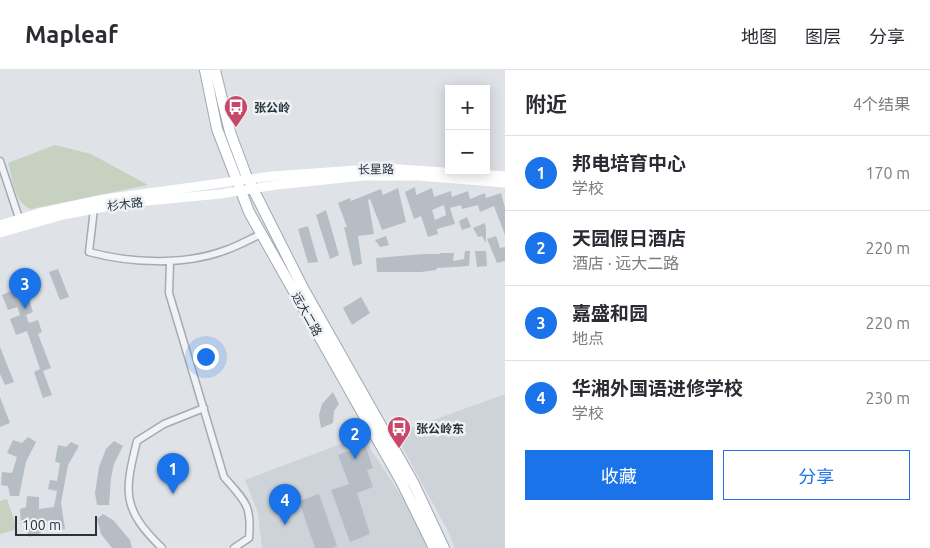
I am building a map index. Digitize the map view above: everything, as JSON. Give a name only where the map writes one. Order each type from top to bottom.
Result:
[{"type":"main road","name":"远大二路","points":[[205,70],[217,129],[238,187],[261,234],[402,483],[434,548]]},
{"type":"main road","name":"远大二路","points":[[215,70],[233,140],[250,185],[316,312],[418,492],[444,548]]},
{"type":"main road","name":"长星路","points":[[250,185],[340,170],[385,168],[505,176]]},
{"type":"main road","name":"长星路","points":[[250,185],[387,174],[505,183]]},
{"type":"main road","name":"杉木路","points":[[0,233],[94,209],[250,185]]},
{"type":"main road","name":"杉木路","points":[[0,225],[19,218],[75,204],[132,194],[238,187]]},
{"type":"street","points":[[0,161],[19,218]]},
{"type":"street","points":[[94,209],[88,252],[113,259],[170,262],[224,251],[261,234]]},
{"type":"street","points":[[170,262],[169,293],[224,477],[242,497],[251,516],[250,538],[234,548]]},
{"type":"street","points":[[162,548],[144,530],[128,503],[127,478],[137,441],[164,424],[204,408]]},
{"type":"shaded area","points":[[505,394],[505,548],[455,548],[448,531],[395,434]]},
{"type":"shaded area","points":[[362,436],[429,538],[433,548],[262,548],[258,513],[245,480]]},
{"type":"green space","points":[[55,145],[91,154],[148,185],[31,209],[21,202],[18,196],[8,163]]},
{"type":"green space","points":[[7,499],[17,529],[0,534],[0,501]]},
{"type":"building","points":[[415,187],[416,195],[432,188],[434,197],[451,191],[452,197],[468,191],[470,199],[485,193],[486,198],[501,193],[505,208],[505,235],[494,206],[480,212],[478,205],[462,209],[461,205],[450,208],[455,224],[437,229],[438,234],[428,237],[421,216],[414,219],[405,192]],"holes":[[[444,205],[446,215],[435,220],[432,210]]]},
{"type":"building","points":[[398,188],[406,222],[382,230],[370,199],[368,200],[374,234],[358,236],[362,264],[353,266],[344,227],[347,227],[338,203],[350,198],[351,201],[381,189],[383,195]]},
{"type":"building","points":[[326,210],[339,255],[330,259],[316,215]]},
{"type":"building","points":[[467,217],[471,227],[462,230],[459,221]]},
{"type":"building","points":[[485,223],[486,243],[482,236],[478,237],[473,228]]},
{"type":"building","points":[[308,226],[318,262],[308,263],[298,229]]},
{"type":"building","points":[[386,236],[389,245],[380,247],[375,240]]},
{"type":"building","points":[[496,236],[500,248],[505,247],[505,261],[497,263],[487,239]]},
{"type":"building","points":[[465,251],[470,251],[469,266],[437,268],[436,270],[421,272],[377,272],[376,258],[454,253],[453,261],[464,259]]},
{"type":"building","points":[[475,251],[486,251],[487,266],[477,267]]},
{"type":"building","points":[[58,269],[69,297],[60,300],[49,272]]},
{"type":"building","points":[[23,279],[28,291],[20,294],[23,302],[29,300],[33,312],[26,315],[29,323],[38,320],[42,332],[38,334],[51,368],[43,371],[52,395],[43,398],[34,372],[40,369],[27,331],[16,335],[10,319],[20,315],[17,307],[8,310],[2,295],[13,290],[11,284]]},
{"type":"building","points":[[361,297],[370,313],[352,325],[343,308]]},
{"type":"building","points":[[0,347],[14,382],[5,385],[0,374]]},
{"type":"building","points":[[333,392],[339,404],[334,411],[333,423],[321,428],[319,415],[322,404]]},
{"type":"building","points":[[0,397],[10,423],[0,427]]},
{"type":"building","points":[[28,437],[36,442],[26,462],[19,496],[10,496],[8,486],[1,485],[2,472],[12,473],[17,457],[7,453],[13,440],[22,443]]},
{"type":"building","points":[[114,441],[123,446],[114,464],[109,505],[97,505],[95,493],[99,467],[106,449]]},
{"type":"building","points":[[71,442],[79,446],[68,465],[61,503],[65,529],[55,531],[53,520],[37,523],[41,533],[29,537],[25,524],[21,524],[20,509],[26,507],[27,496],[39,497],[39,509],[54,507],[57,491],[48,489],[50,480],[57,481],[60,463],[55,462],[58,445],[66,447]]},
{"type":"building","points":[[365,445],[373,468],[367,470],[373,487],[357,493],[370,534],[350,542],[331,490],[349,484],[338,455]]},
{"type":"building","points":[[319,494],[337,546],[332,548],[315,548],[299,501]]},
{"type":"building","points":[[103,514],[113,520],[130,540],[132,548],[112,548],[101,534],[97,519]]},
{"type":"place","name":"张公岭","points":[[236,128]]},
{"type":"place","name":"嘉盛和园","points":[[25,309]]},
{"type":"place","name":"张公岭东","points":[[399,449]]},
{"type":"place","name":"天园假日酒店","points":[[355,459]]},
{"type":"place","name":"邦电培育中心","points":[[173,494]]},
{"type":"place","name":"华湘外国语进修学校","points":[[285,525]]}]
